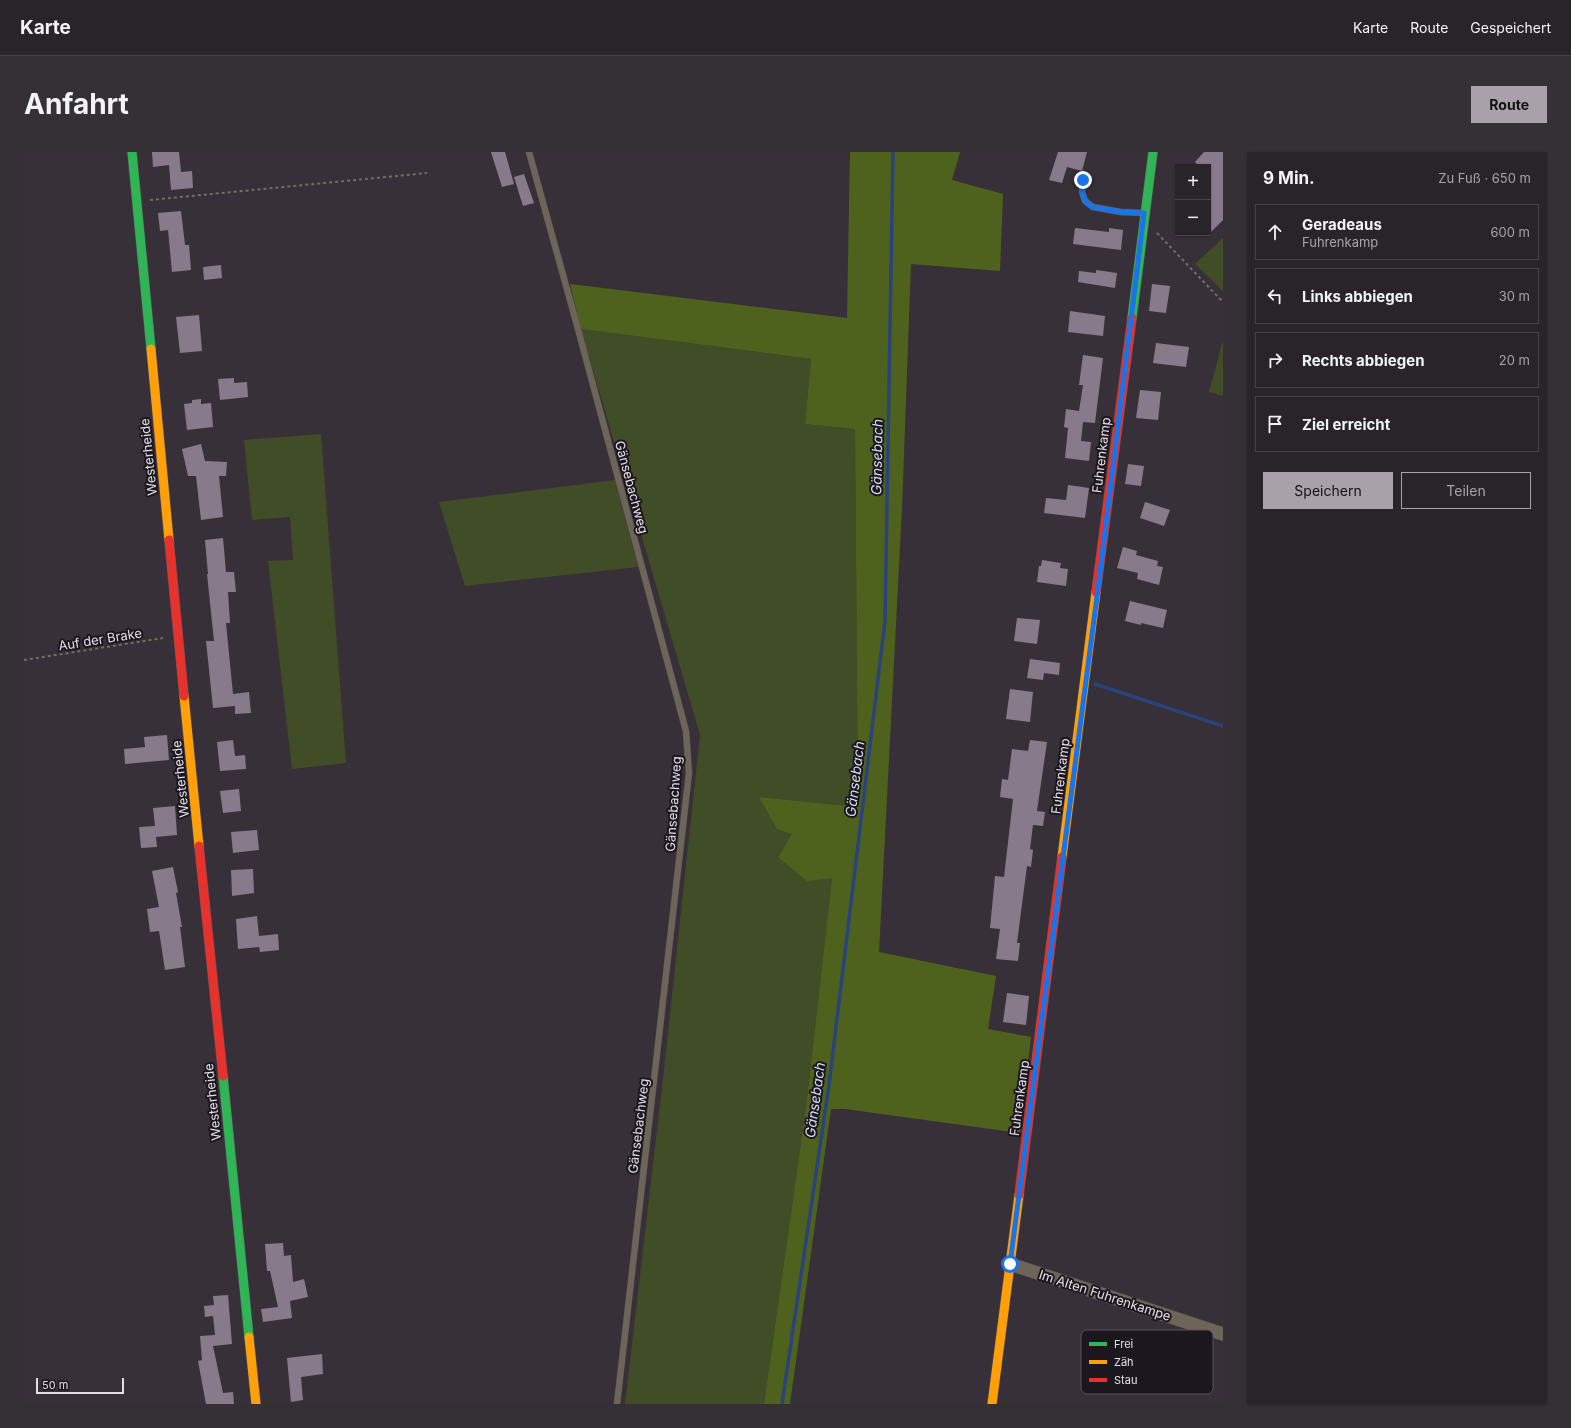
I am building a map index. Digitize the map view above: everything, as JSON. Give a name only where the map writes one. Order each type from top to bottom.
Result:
[{"type":"street","name":"Westerheide","points":[[132,152],[178,635],[256,1404]]},
{"type":"street","name":"Fuhrenkamp","points":[[992,1404],[1153,152]]},
{"type":"street","name":"Im Alten Fuhrenkampe","points":[[1010,1264],[1211,1330]]},
{"type":"street","name":"Im Alten Fuhrenkampe","points":[[1213,1331],[1223,1334]]},
{"type":"lane","name":"Gänsebachweg","points":[[529,152],[686,731],[689,773],[617,1404]]},
{"type":"lane","points":[[1083,180],[1082,192],[1085,201],[1092,207],[1144,216]]},
{"type":"path","points":[[136,201],[427,173]]},
{"type":"path","points":[[1144,216],[1223,302]]},
{"type":"path","name":"Auf der Brake","points":[[24,660],[178,635]]},
{"type":"green space","points":[[850,152],[960,152],[952,180],[1003,194],[1000,271],[911,264],[902,508],[879,952],[996,976],[988,1029],[1031,1037],[1020,1133],[845,1109],[831,1109],[790,1404],[764,1404],[806,1107],[832,878],[807,881],[778,857],[792,834],[777,829],[759,797],[858,807],[855,429],[805,424],[811,359],[581,329],[570,284],[847,318]]},
{"type":"green space","points":[[1223,238],[1223,291],[1195,264]]},
{"type":"green space","points":[[581,329],[811,359],[805,424],[855,429],[858,807],[760,797],[793,834],[778,856],[832,878],[806,1107],[764,1404],[625,1404],[664,1070],[700,735]]},
{"type":"green space","points":[[1223,340],[1223,396],[1209,392]]},
{"type":"green space","points":[[321,434],[346,763],[292,769],[268,561],[293,560],[290,517],[252,520],[244,440]]},
{"type":"green space","points":[[615,480],[638,567],[465,586],[439,502]]},
{"type":"building","points":[[152,152],[179,152],[181,172],[192,171],[193,188],[171,190],[169,165],[153,167]]},
{"type":"building","points":[[491,152],[505,152],[514,184],[502,187]]},
{"type":"building","points":[[1058,152],[1087,152],[1082,171],[1067,167],[1062,183],[1049,180]]},
{"type":"building","points":[[1204,152],[1223,152],[1223,220],[1211,232],[1211,164],[1197,164],[1195,162]]},
{"type":"building","points":[[524,174],[534,203],[523,206],[514,177]]},
{"type":"building","points":[[181,211],[185,245],[189,245],[191,270],[172,272],[168,230],[160,231],[158,213]]},
{"type":"building","points":[[1075,228],[1109,232],[1109,228],[1123,230],[1121,250],[1073,244]]},
{"type":"building","points":[[221,265],[222,278],[204,280],[203,267]]},
{"type":"building","points":[[1096,270],[1117,273],[1115,288],[1078,282],[1079,271],[1096,273]]},
{"type":"building","points":[[1152,284],[1170,286],[1166,313],[1149,311]]},
{"type":"building","points":[[1070,311],[1105,316],[1103,336],[1068,332]]},
{"type":"building","points":[[199,315],[202,351],[180,353],[176,317]]},
{"type":"building","points":[[1156,343],[1189,347],[1186,367],[1153,363]]},
{"type":"building","points":[[1083,355],[1103,358],[1095,423],[1083,422],[1081,441],[1091,442],[1089,461],[1065,458],[1068,428],[1064,427],[1066,409],[1079,411],[1083,385],[1079,385]]},
{"type":"building","points":[[234,378],[234,383],[247,382],[248,397],[220,400],[218,379]]},
{"type":"building","points":[[1140,390],[1161,392],[1158,420],[1136,418]]},
{"type":"building","points":[[201,399],[201,404],[211,403],[213,427],[187,430],[184,404],[192,403],[192,400]]},
{"type":"building","points":[[201,444],[205,461],[227,462],[226,476],[219,476],[223,517],[201,520],[196,476],[188,476],[182,449]]},
{"type":"building","points":[[1128,464],[1144,466],[1141,486],[1125,484]]},
{"type":"building","points":[[1068,485],[1089,488],[1085,518],[1044,513],[1046,498],[1066,500]]},
{"type":"building","points":[[1145,502],[1170,510],[1164,526],[1140,518]]},
{"type":"building","points":[[223,538],[226,572],[234,572],[236,592],[228,592],[230,623],[226,623],[233,694],[249,692],[251,713],[235,714],[235,706],[213,708],[206,641],[214,641],[205,540]]},
{"type":"building","points":[[1123,547],[1137,551],[1136,555],[1158,561],[1157,566],[1163,567],[1159,585],[1137,579],[1138,573],[1117,568]]},
{"type":"building","points":[[1042,560],[1061,563],[1060,568],[1068,569],[1066,586],[1037,582],[1039,566],[1041,566]]},
{"type":"building","points":[[1130,601],[1167,610],[1163,628],[1125,621]]},
{"type":"building","points":[[1017,618],[1040,620],[1037,644],[1014,641]]},
{"type":"building","points":[[1030,659],[1060,663],[1059,675],[1044,673],[1043,680],[1027,678]]},
{"type":"building","points":[[1010,689],[1033,692],[1030,722],[1006,719]]},
{"type":"building","points":[[167,735],[169,760],[125,764],[124,749],[145,747],[144,737]]},
{"type":"building","points":[[233,740],[235,756],[245,755],[246,769],[220,771],[217,742]]},
{"type":"building","points":[[1030,740],[1047,742],[1037,811],[1045,812],[1043,826],[1033,825],[1030,849],[1033,850],[1031,867],[1027,866],[1017,943],[1020,943],[1018,961],[996,959],[1000,929],[990,928],[995,876],[1004,877],[1013,799],[1000,797],[1002,779],[1008,780],[1012,749],[1028,751]]},
{"type":"building","points":[[239,789],[241,811],[223,813],[220,791]]},
{"type":"building","points":[[175,806],[177,835],[156,837],[157,847],[141,848],[139,827],[155,826],[153,808]]},
{"type":"building","points":[[257,830],[259,850],[233,853],[231,832]]},
{"type":"building","points":[[173,867],[178,892],[176,893],[182,927],[180,927],[185,967],[165,970],[159,931],[150,932],[147,909],[159,907],[152,871]]},
{"type":"building","points":[[253,869],[254,893],[232,896],[231,870]]},
{"type":"building","points":[[257,916],[259,936],[278,934],[279,950],[260,952],[259,947],[238,949],[236,919]]},
{"type":"building","points":[[1007,993],[1029,996],[1026,1025],[1003,1022]]},
{"type":"building","points":[[283,1243],[284,1256],[291,1255],[293,1282],[304,1279],[308,1297],[290,1301],[292,1318],[263,1322],[261,1309],[278,1307],[270,1271],[267,1271],[265,1244]]},
{"type":"building","points":[[228,1295],[232,1344],[213,1346],[223,1393],[233,1392],[234,1404],[206,1404],[198,1361],[202,1360],[200,1336],[215,1335],[213,1316],[205,1317],[204,1306],[214,1305],[213,1296]]},
{"type":"building","points":[[322,1354],[323,1374],[301,1377],[303,1400],[291,1402],[287,1358]]},
{"type":"waterway","name":"Gänsebach","points":[[782,1404],[829,1085],[885,621],[893,152]]},
{"type":"waterway","points":[[1095,684],[1223,726]]},
{"type":"traffic: fast","points":[[132,152],[151,349]]},
{"type":"traffic: fast","points":[[1132,318],[1153,152]]},
{"type":"traffic: fast","points":[[223,1076],[249,1337]]},
{"type":"traffic: slow","points":[[151,349],[169,540]]},
{"type":"traffic: slow","points":[[1062,857],[1096,592]]},
{"type":"traffic: slow","points":[[184,696],[199,846]]},
{"type":"traffic: slow","points":[[992,1404],[1019,1195]]},
{"type":"traffic: slow","points":[[249,1337],[256,1404]]},
{"type":"traffic: jam","points":[[1096,592],[1132,318]]},
{"type":"traffic: jam","points":[[169,540],[184,696]]},
{"type":"traffic: jam","points":[[199,846],[223,1076]]},
{"type":"traffic: jam","points":[[1019,1195],[1062,857]]},
{"type":"route","points":[[1010,1264],[1099,581],[1144,213],[1121,212],[1092,207],[1085,201],[1082,192],[1083,180]]}]
